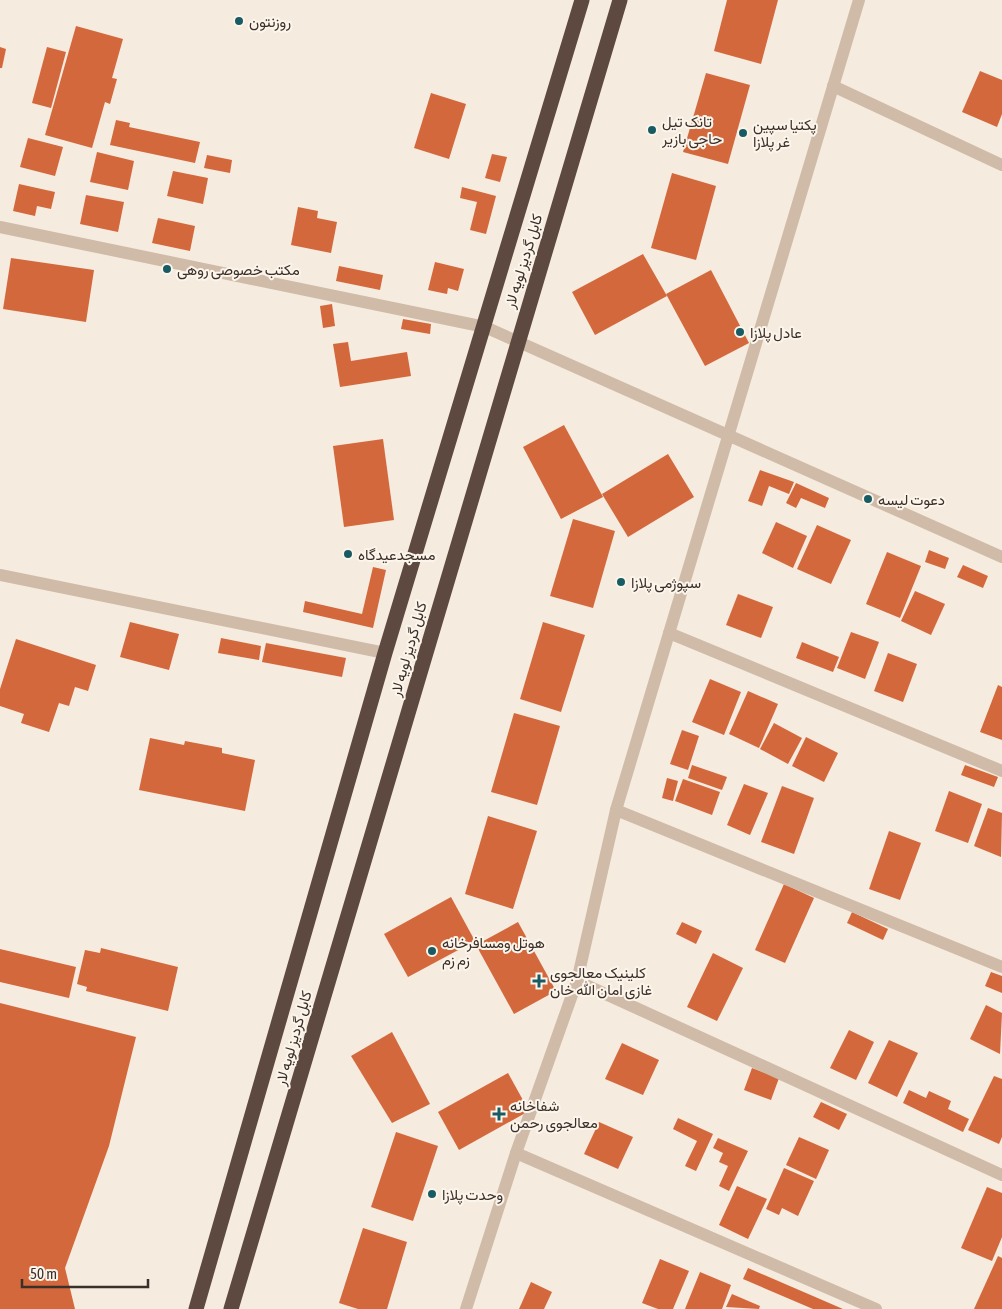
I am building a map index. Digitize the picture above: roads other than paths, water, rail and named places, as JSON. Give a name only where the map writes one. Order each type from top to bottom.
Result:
[{"type":"highway","name":"کابل گردیز لویه لار","points":[[196,1309],[384,653],[485,327],[582,0]]},
{"type":"highway","name":"کابل گردیز لویه لار","points":[[231,1309],[620,0]]},
{"type":"street","points":[[466,1309],[516,1154],[577,981],[616,810],[859,0]]},
{"type":"street","points":[[832,86],[1002,165]]},
{"type":"street","points":[[0,227],[485,327],[1002,558]]},
{"type":"street","points":[[0,575],[384,653]]},
{"type":"street","points":[[669,633],[1002,771]]},
{"type":"street","points":[[616,810],[1002,967]]},
{"type":"street","points":[[577,981],[1002,1175]]},
{"type":"street","points":[[516,1154],[876,1309]]},
{"type":"place","name":"روزنتون","points":[[239,21]]},
{"type":"place","name":"تانک تیل حاجی بازیر","points":[[652,130]]},
{"type":"place","name":"پکتیا سپین غر پلازا","points":[[743,133]]},
{"type":"place","name":"مکتب خصوصی روهی","points":[[167,269]]},
{"type":"place","name":"عادل پلازا","points":[[740,332]]},
{"type":"place","name":"دعوت لیسه","points":[[868,499]]},
{"type":"place","name":"مسجدعیدگاه","points":[[348,554]]},
{"type":"place","name":"سپوژمی پلازا","points":[[621,582]]},
{"type":"place","name":"هوتل ومسافرخانه زم زم","points":[[432,951]]},
{"type":"place","name":"کلینیک معالجوی غازی امان الله خان","points":[[539,981]]},
{"type":"place","name":"شفاخانه معالجوی رحمن","points":[[499,1114]]},
{"type":"place","name":"وحدت پلازا","points":[[432,1194]]}]
